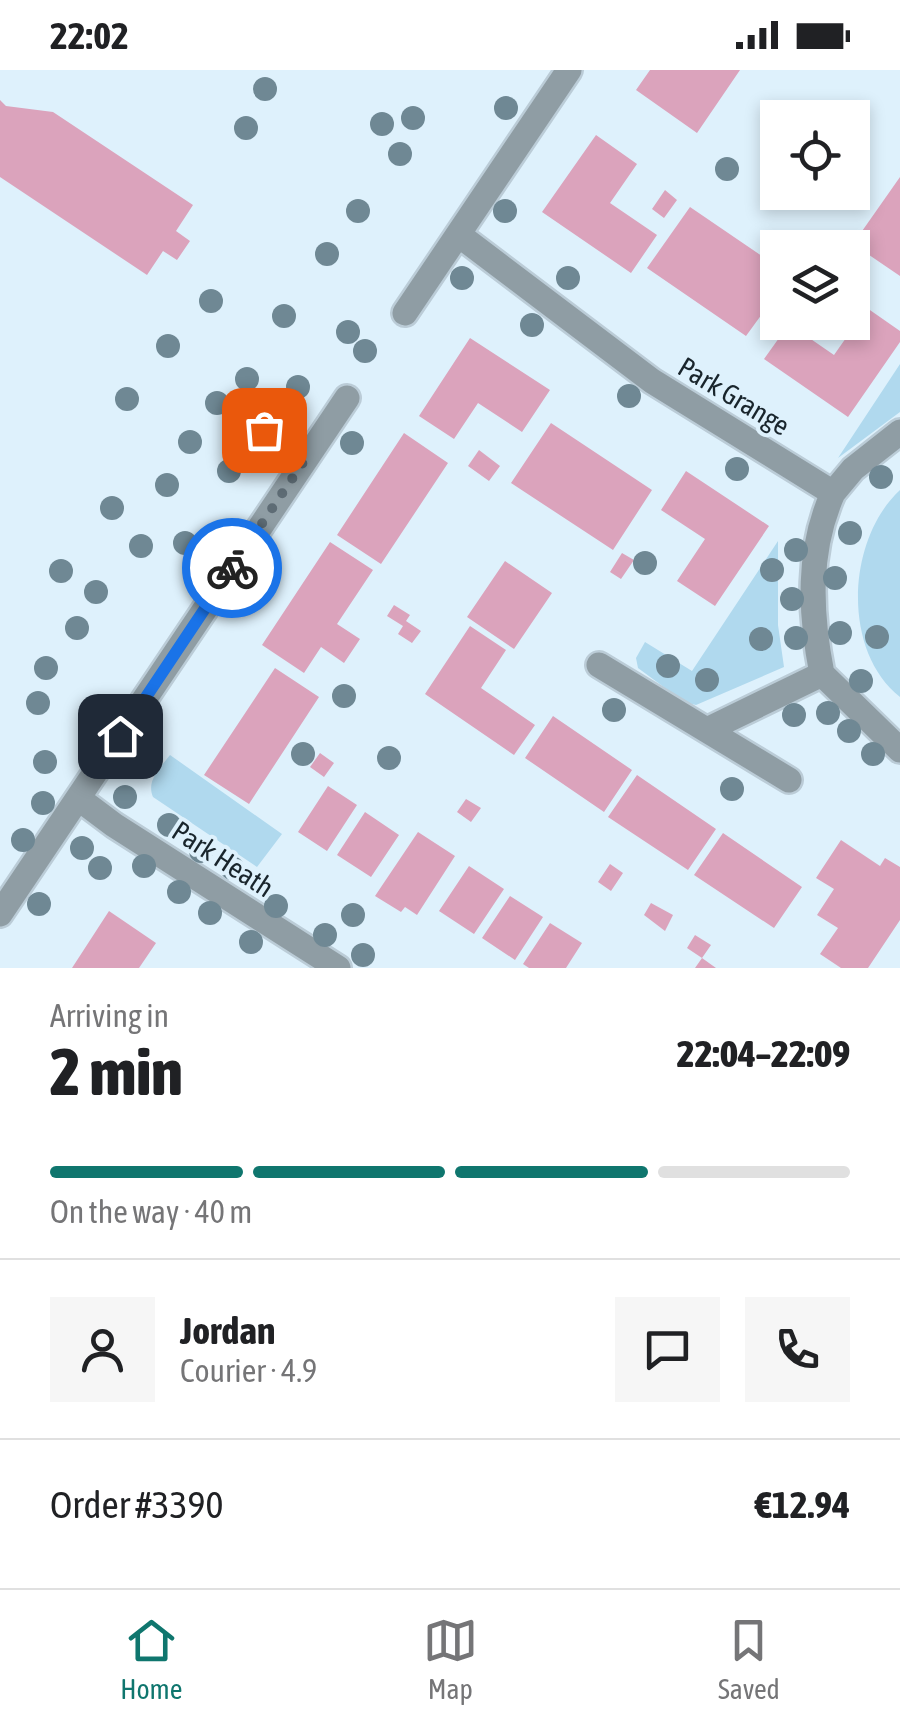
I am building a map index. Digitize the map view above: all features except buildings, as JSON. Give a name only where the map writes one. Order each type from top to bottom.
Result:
[{"type":"street","points":[[406,313],[569,70]]},
{"type":"street","name":"Park Grange","points":[[459,235],[652,382],[833,493]]},
{"type":"street","points":[[0,914],[346,398]]},
{"type":"street","points":[[264,430],[306,458]]},
{"type":"street","points":[[900,432],[852,469],[833,493],[821,519],[814,569],[814,631],[822,674],[900,750]]},
{"type":"street","points":[[599,665],[788,780]]},
{"type":"street","points":[[708,730],[822,674]]},
{"type":"street","name":"Park Heath","points":[[78,798],[338,968]]},
{"type":"shaded area","points":[[900,364],[900,412],[838,458]]},
{"type":"shaded area","points":[[900,490],[900,697],[881,677],[868,652],[860,624],[858,594],[869,536],[882,511]]},
{"type":"shaded area","points":[[778,541],[778,625],[784,667],[696,705],[684,702],[638,668],[636,658],[645,642],[692,671]]},
{"type":"shaded area","points":[[170,755],[282,834],[257,867],[153,797],[153,780]]},
{"type":"way so far","points":[[232,568],[306,458],[264,430]]},
{"type":"route","points":[[120,736],[232,568]]}]
